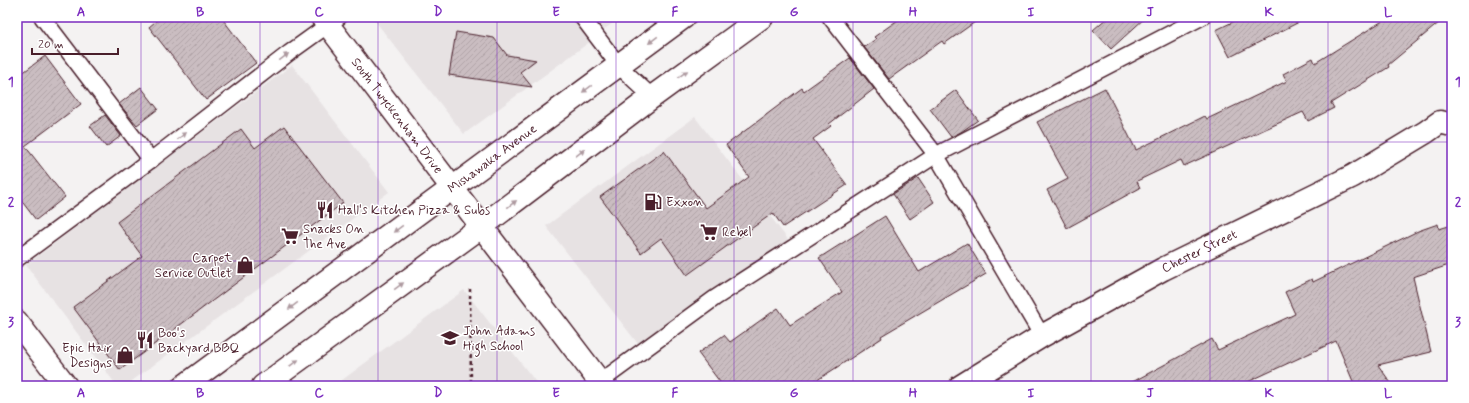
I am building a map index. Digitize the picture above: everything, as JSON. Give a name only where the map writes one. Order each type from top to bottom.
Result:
[{"type":"main road","name":"Mishawaka Avenue","points":[[184,386],[684,17]]},
{"type":"main road","points":[[263,386],[481,227],[652,97],[762,17]]},
{"type":"main road","name":"South Twyckenham Drive","points":[[329,20],[452,189],[602,384]]},
{"type":"main road","name":"Chester Street","points":[[961,386],[1042,336],[1164,269],[1353,176],[1448,120]]},
{"type":"main road","points":[[17,322],[66,386]]},
{"type":"lane","points":[[42,17],[151,160]]},
{"type":"lane","points":[[582,17],[619,66],[652,97]]},
{"type":"lane","points":[[830,17],[936,155],[1042,336]]},
{"type":"lane","points":[[602,384],[715,298],[936,155],[1202,17]]},
{"type":"lane","points":[[17,259],[151,160],[289,53],[329,20]]},
{"type":"path","points":[[470,289],[471,386]]},
{"type":"shaded area","points":[[372,17],[573,17],[591,41],[464,134]]},
{"type":"shaded area","points":[[593,17],[622,17],[603,30]]},
{"type":"shaded area","points":[[292,65],[389,192],[125,386],[117,386],[26,265]]},
{"type":"shaded area","points":[[695,117],[789,241],[639,345],[546,226]]},
{"type":"shaded area","name":"John Adams High School","points":[[464,290],[539,386],[334,386]]},
{"type":"building","points":[[161,17],[221,17],[256,63],[206,100],[149,27]]},
{"type":"building","points":[[902,17],[982,17],[944,44],[942,41],[889,79],[864,47],[876,39],[874,37]]},
{"type":"building","points":[[1108,17],[1146,17],[1111,49],[1093,30]]},
{"type":"building","points":[[1243,17],[1309,17],[1230,57],[1216,30]]},
{"type":"building","points":[[1389,17],[1446,17],[1388,65],[1389,67],[1331,103],[1334,108],[1308,121],[1303,112],[1184,166],[1181,160],[1137,181],[1140,188],[1067,228],[1047,190],[1068,179],[1037,122],[1105,88],[1136,150],[1205,116],[1207,119],[1287,81],[1283,74],[1313,58],[1315,63]]},
{"type":"building","points":[[456,32],[494,38],[507,55],[536,60],[520,72],[532,87],[449,75]]},
{"type":"building","points":[[45,56],[81,104],[25,146],[65,197],[36,220],[17,195],[17,77]]},
{"type":"building","points":[[850,58],[874,89],[829,124],[831,126],[813,139],[847,185],[783,227],[773,213],[687,275],[661,238],[641,253],[600,197],[664,151],[706,208],[749,177],[726,145],[802,88],[804,91]]},
{"type":"building","points":[[141,87],[158,109],[137,125],[119,104]]},
{"type":"building","points":[[956,90],[978,120],[951,137],[930,109]]},
{"type":"building","points":[[105,115],[121,136],[106,147],[90,126]]},
{"type":"building","points":[[284,126],[343,203],[120,370],[73,307],[142,256],[117,222],[241,129],[255,148]]},
{"type":"building","points":[[918,178],[934,202],[910,219],[893,194]]},
{"type":"building","points":[[885,216],[919,272],[967,243],[986,274],[881,336],[882,338],[808,386],[723,386],[698,353],[724,335],[730,342],[778,308],[790,325],[842,292],[819,258]]},
{"type":"building","points":[[1438,224],[1439,229],[1452,225],[1452,264],[1413,277],[1431,352],[1378,365],[1393,386],[1355,386],[1336,341],[1239,386],[1125,386],[1212,339],[1218,350],[1295,314],[1285,292],[1312,279],[1313,282],[1418,231]]},
{"type":"place","name":"Exxon","points":[[653,202]]},
{"type":"place","name":"Hall's Kitchen Pizza & Subs","points":[[325,210]]},
{"type":"place","name":"Rebel","points":[[709,232]]},
{"type":"place","name":"Snacks On The Ave","points":[[290,236]]},
{"type":"place","name":"Carpet Service Outlet","points":[[245,265]]},
{"type":"place","name":"John Adams High School","points":[[450,338]]},
{"type":"place","name":"Boo's Backyard BBQ","points":[[145,340]]},
{"type":"place","name":"Epic Hair Designs","points":[[125,355]]}]
